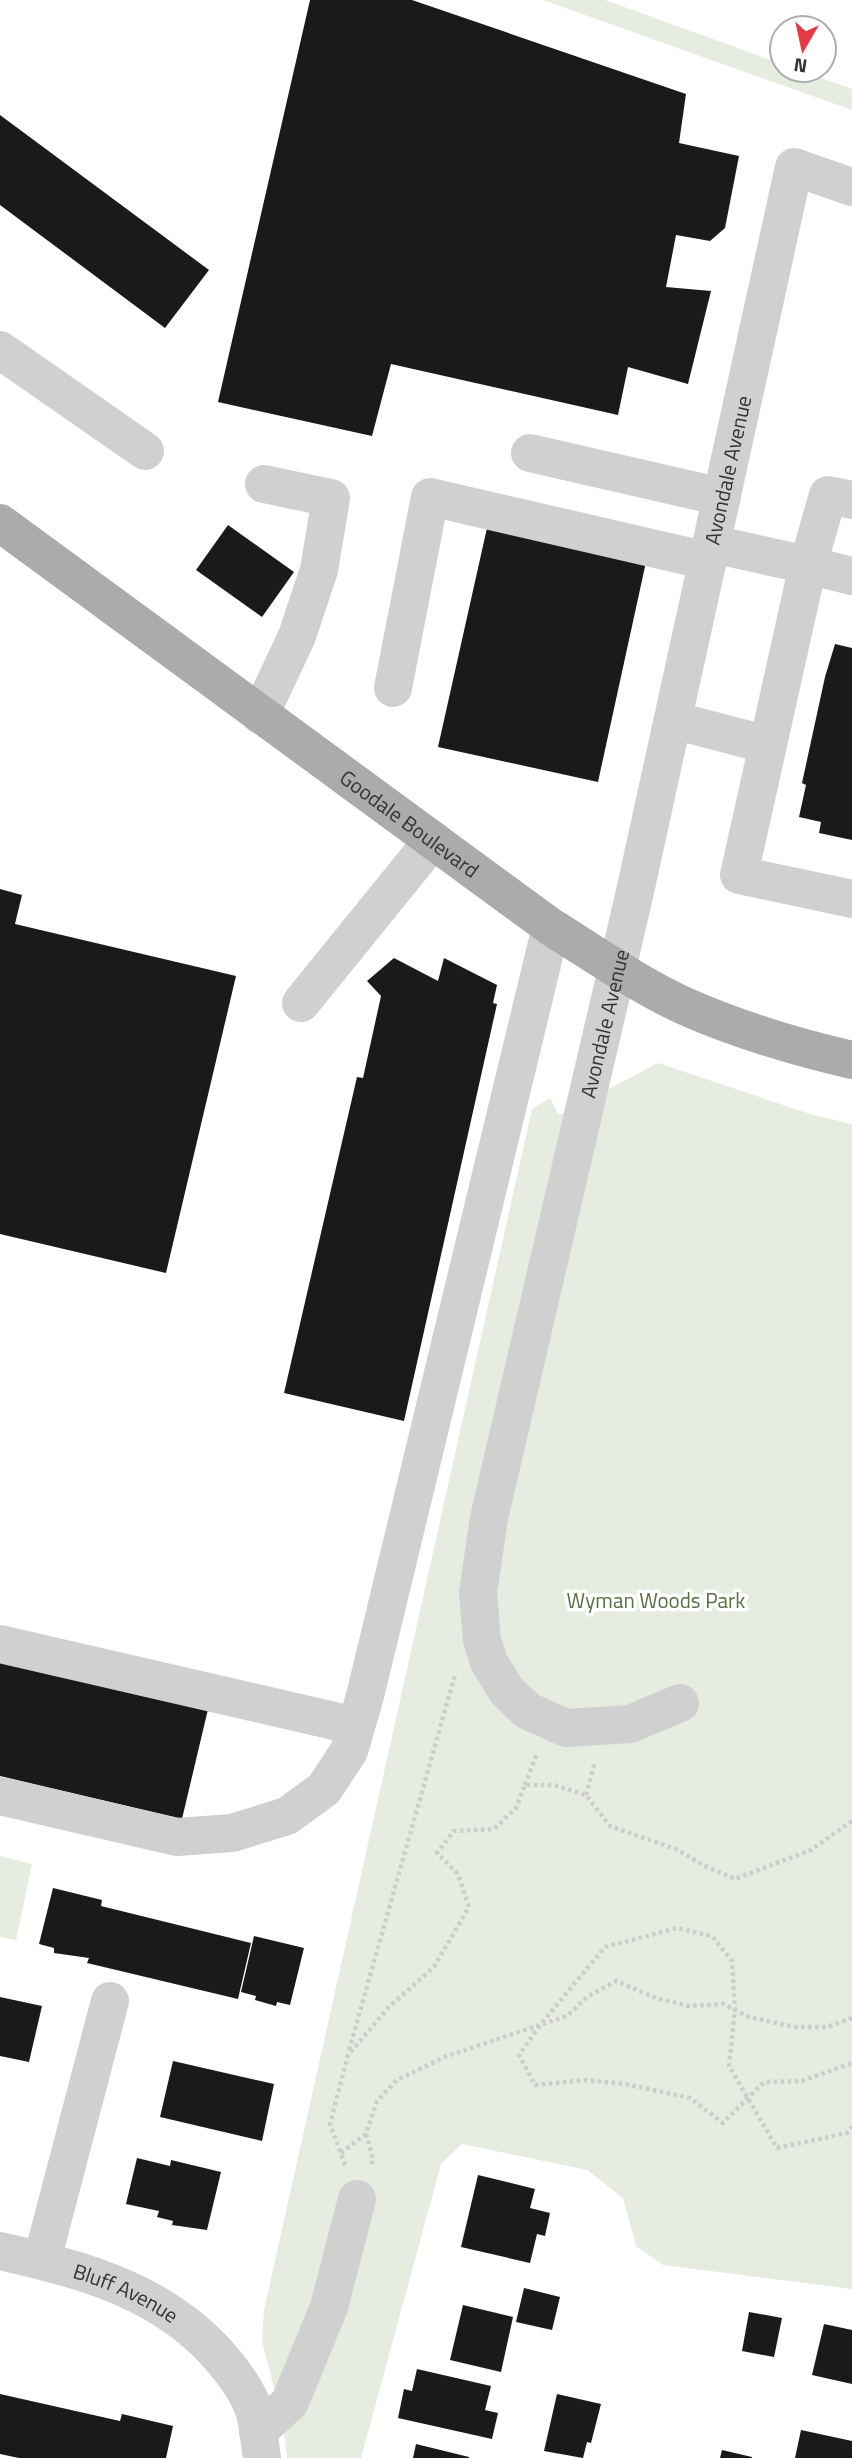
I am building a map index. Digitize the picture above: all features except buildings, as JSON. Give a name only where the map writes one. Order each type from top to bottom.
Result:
[{"type":"main road","name":"Goodale Boulevard","points":[[0,523],[551,926],[617,968],[687,1007],[756,1034],[852,1060]]},
{"type":"street","name":"Avondale Avenue","points":[[680,1703],[630,1724],[566,1728],[528,1711],[506,1690],[489,1662],[481,1628],[478,1593],[488,1518],[617,968],[794,167],[852,187]]},
{"type":"street","points":[[0,350],[145,451]]},
{"type":"street","points":[[530,453],[722,497]]},
{"type":"street","points":[[260,715],[297,636],[319,570],[331,498],[264,484]]},
{"type":"street","points":[[852,500],[828,495],[808,565],[739,874],[852,900]]},
{"type":"street","points":[[393,688],[430,497],[710,553],[808,565],[852,576]]},
{"type":"street","points":[[673,720],[768,745]]},
{"type":"street","points":[[300,1003],[433,840]]},
{"type":"street","points":[[0,1796],[177,1837],[232,1833],[286,1816],[324,1789],[349,1751],[551,926]]},
{"type":"street","points":[[0,1644],[356,1726]]},
{"type":"street","points":[[42,2260],[110,2001]]},
{"type":"street","points":[[260,2445],[290,2402],[329,2307],[357,2199]]},
{"type":"street","name":"Bluff Avenue","points":[[0,2251],[102,2278],[149,2298],[195,2330],[231,2368],[253,2407],[260,2445]]},
{"type":"path","points":[[357,2199],[330,2124],[455,1672]]},
{"type":"path","points":[[348,2054],[389,2007],[433,1967],[469,1907],[458,1874],[437,1853],[454,1831],[494,1829],[516,1808],[525,1785],[554,1785],[586,1795],[610,1826],[678,1850],[735,1879],[811,1850],[852,1821]]},
{"type":"path","points":[[852,2063],[803,2081],[764,2082],[747,2099],[723,2123],[690,2098],[625,2084],[585,2080],[535,2085],[519,2055],[540,2025],[605,1947],[677,1928],[712,1936],[732,1961],[735,2010],[729,2066],[747,2099],[777,2148],[847,2133],[852,2126]]},
{"type":"path","points":[[341,2153],[366,2134],[377,2101],[397,2080],[447,2056],[567,2016],[587,1997],[616,1981],[656,1998],[688,2006],[723,2004],[749,2017],[795,2028],[827,2027],[852,2018]]},
{"type":"green space","points":[[543,0],[605,0],[768,59],[768,80]]},
{"type":"green space","points":[[779,84],[838,84],[852,89],[852,110]]},
{"type":"green space","name":"Wyman Woods Park","points":[[658,1063],[810,1114],[852,1124],[852,2289],[663,2265],[636,2246],[623,2198],[587,2170],[462,2144],[441,2164],[361,2458],[287,2458],[283,2423],[262,2341],[264,2310],[532,1109],[550,1098],[559,1115]]},
{"type":"green space","points":[[0,1856],[32,1864],[16,1940],[0,1937]]}]
